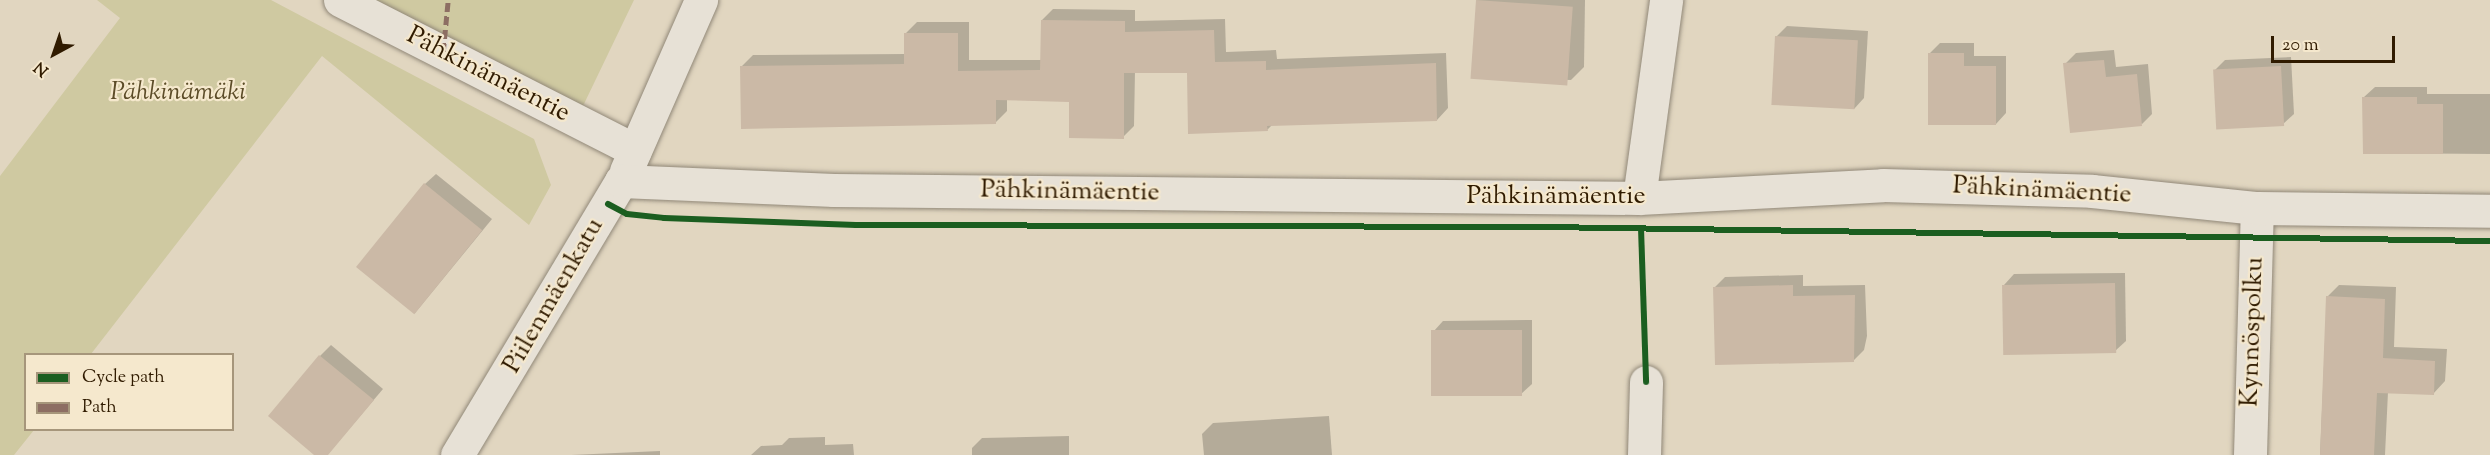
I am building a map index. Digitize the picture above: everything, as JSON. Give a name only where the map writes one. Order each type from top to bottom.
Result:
[{"type":"street","name":"Pähkinämäentie","points":[[340,0],[635,150]]},
{"type":"street","name":"Piilenmäenkatu","points":[[457,455],[621,181],[701,0]]},
{"type":"street","points":[[1639,198],[1666,0]]},
{"type":"street","name":"Pähkinämäentie","points":[[621,181],[834,190],[1639,198],[1882,185],[2092,191],[2257,208],[2490,211]]},
{"type":"street","name":"Kynnöspolku","points":[[2250,455],[2257,208]]},
{"type":"street","points":[[1644,455],[1646,382]]},
{"type":"green space","name":"Pähkinämäki","points":[[97,0],[271,0],[534,139],[551,185],[529,225],[322,56],[92,353],[24,353],[24,431],[33,431],[14,455],[0,455],[0,176],[120,18]]},
{"type":"green space","points":[[376,0],[634,0],[583,106]]},
{"type":"building","points":[[1476,0],[1573,7],[1567,86],[1470,79]]},
{"type":"building","points":[[1041,20],[1125,21],[1125,32],[1214,30],[1215,62],[1266,61],[1266,70],[1436,63],[1437,121],[1267,126],[1268,131],[1188,134],[1187,73],[1124,73],[1124,139],[1069,138],[1069,102],[996,100],[996,124],[741,129],[740,66],[904,64],[904,33],[958,33],[958,71],[1040,70]]},
{"type":"building","points":[[1775,36],[1858,40],[1854,109],[1771,105]]},
{"type":"building","points":[[1928,53],[1964,53],[1964,66],[1996,66],[1996,125],[1928,125]]},
{"type":"building","points":[[2104,60],[2106,77],[2137,74],[2142,126],[2070,133],[2063,63]]},
{"type":"building","points":[[2281,66],[2284,126],[2216,129],[2213,70]]},
{"type":"building","points":[[2362,97],[2417,97],[2417,104],[2443,104],[2443,154],[2363,154]]},
{"type":"building","points":[[424,183],[482,230],[414,314],[356,267]]},
{"type":"building","points":[[2115,283],[2116,353],[2003,355],[2002,285]]},
{"type":"building","points":[[1793,285],[1793,296],[1855,295],[1854,362],[1715,365],[1713,287]]},
{"type":"building","points":[[2326,296],[2385,299],[2383,358],[2435,361],[2434,395],[2377,393],[2374,455],[2320,455]]},
{"type":"building","points":[[1431,330],[1522,330],[1522,396],[1431,396]]},
{"type":"building","points":[[319,355],[374,400],[328,455],[314,455],[268,416]]},
{"type":"marked path","points":[[443,52],[448,0]]},
{"type":"cycle path","points":[[608,204],[627,214],[664,218],[856,225],[1545,227],[2490,241]]},
{"type":"cycle path","points":[[1641,228],[1646,382]]}]
